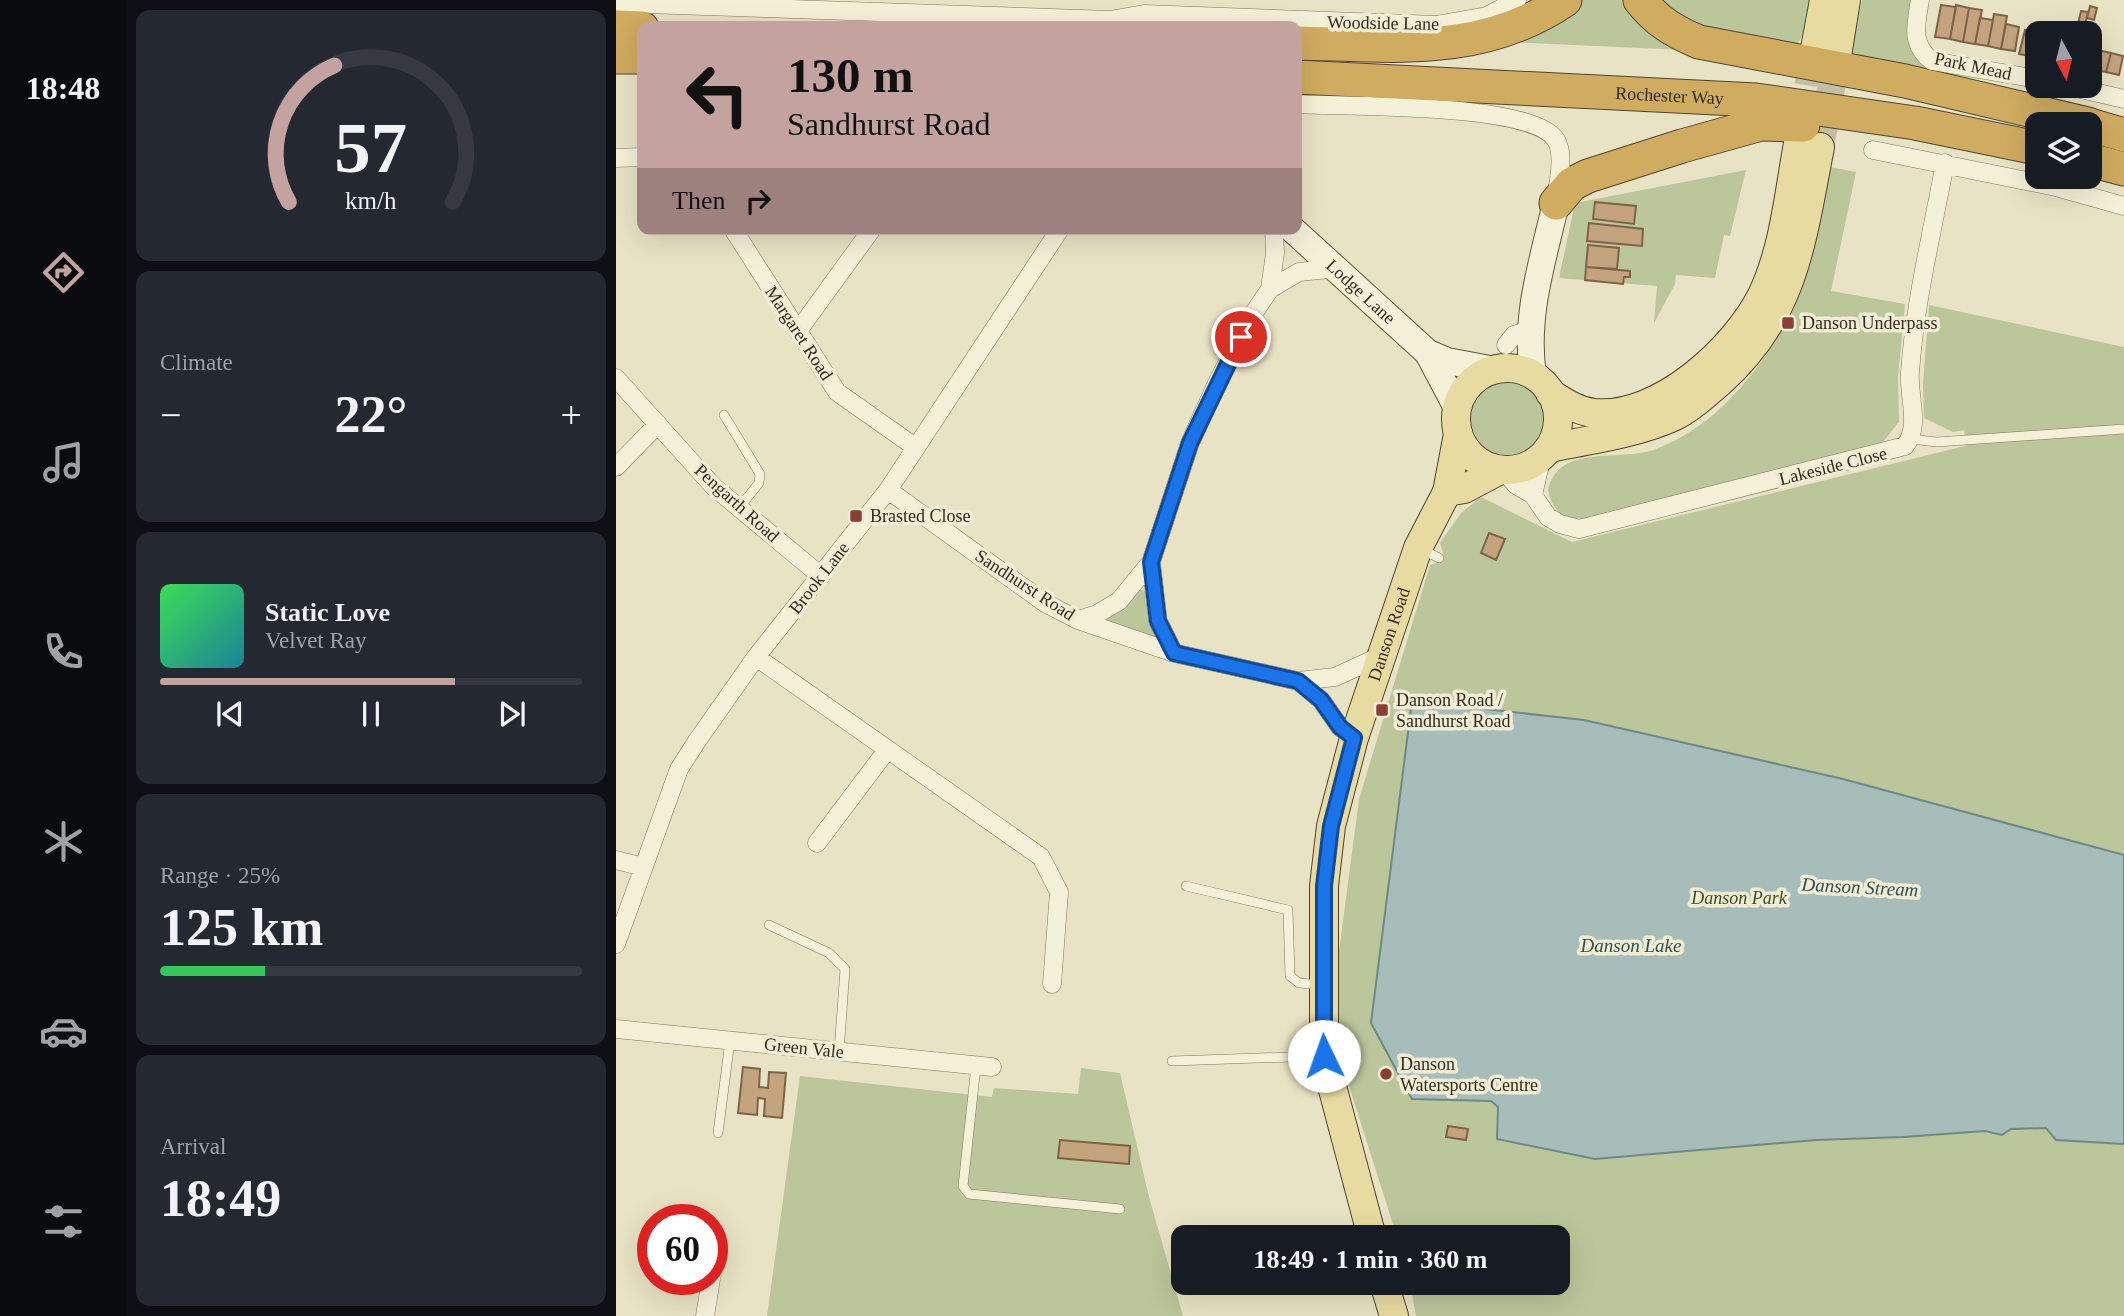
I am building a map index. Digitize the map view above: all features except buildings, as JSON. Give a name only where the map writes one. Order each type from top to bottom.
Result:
[{"type":"highway","points":[[1302,43],[1415,46],[1475,39],[1530,21],[1565,0]]},
{"type":"highway","points":[[1640,0],[1656,19],[1676,33],[1699,42],[1905,81],[2038,112]]},
{"type":"highway","points":[[616,27],[637,28]]},
{"type":"highway","points":[[616,57],[637,57]]},
{"type":"highway","name":"Rochester Way","points":[[1302,57],[1631,70],[1758,80],[1865,93],[2025,124]]},
{"type":"highway","name":"Rochester Way","points":[[1302,77],[1756,100],[1915,123],[2025,146]]},
{"type":"highway","points":[[1556,203],[1572,184],[1588,176],[1760,124],[1791,123],[2025,162]]},
{"type":"highway","points":[[2102,128],[2124,135]]},
{"type":"highway","points":[[2102,140],[2124,145]]},
{"type":"highway","points":[[2102,163],[2124,169]]},
{"type":"highway","points":[[2102,178],[2124,183]]},
{"type":"main road","points":[[1824,0],[1826,55],[1846,0]]},
{"type":"main road","points":[[1447,492],[1464,489],[1502,470],[1527,466],[1545,452],[1674,416],[1701,398],[1742,363],[1773,322],[1792,276],[1809,145],[1763,293],[1746,323],[1726,348],[1685,382],[1651,400],[1611,413],[1592,412],[1570,407],[1542,384],[1509,368],[1510,349]]},
{"type":"main road","points":[[1502,470],[1474,458],[1457,421],[1472,382],[1510,349]]},
{"type":"main road","points":[[1542,384],[1558,421],[1545,452]]},
{"type":"main road","name":"Danson Road","points":[[1369,1225],[1324,1056],[1324,886],[1331,826],[1354,738],[1381,656],[1428,553],[1447,492],[1457,421]]},
{"type":"main road","points":[[1388,1295],[1394,1316]]},
{"type":"street","name":"Woodside Lane","points":[[616,3],[1111,20],[1135,7],[1436,25],[1487,16],[1517,0]]},
{"type":"street","name":"Park Mead","points":[[1920,0],[1916,41],[1920,52],[1932,61],[2025,77]]},
{"type":"street","points":[[2102,94],[2124,99]]},
{"type":"street","points":[[1302,104],[1496,113],[1541,125],[1556,139],[1561,154],[1556,203],[1510,349],[1542,384]]},
{"type":"street","points":[[1873,150],[1945,163],[2124,206]]},
{"type":"street","points":[[616,158],[637,157]]},
{"type":"street","points":[[1910,439],[1909,376],[1915,320],[1945,163]]},
{"type":"street","name":"Margaret Road","points":[[737,235],[837,392],[915,447]]},
{"type":"street","points":[[798,331],[868,235]]},
{"type":"street","name":"Brook Lane","points":[[616,944],[679,769],[719,706],[888,490],[1056,235]]},
{"type":"street","points":[[1270,289],[1275,253],[1274,235]]},
{"type":"street","name":"Lodge Lane","points":[[1299,235],[1428,353],[1447,361],[1510,349]]},
{"type":"street","points":[[1077,620],[1097,614],[1119,601],[1151,562],[1190,443],[1217,383],[1253,314],[1270,289],[1299,272],[1338,268]]},
{"type":"street","name":"Lodge Lane","points":[[1428,353],[1457,421]]},
{"type":"street","name":"Pengarth Road","points":[[616,378],[714,487],[821,576]]},
{"type":"street","points":[[616,467],[658,424]]},
{"type":"street","name":"Lakeside Close","points":[[1502,470],[1516,485],[1533,495],[1548,517],[1560,524],[1579,529],[1898,450],[1910,439]]},
{"type":"street","points":[[1533,495],[1545,452]]},
{"type":"street","name":"Sandhurst Road","points":[[888,490],[1045,603],[1077,620],[1174,653],[1298,681],[1335,677],[1381,656]]},
{"type":"street","points":[[1151,562],[1158,621],[1174,653]]},
{"type":"street","points":[[756,657],[1041,857],[1059,892],[1052,984]]},
{"type":"street","name":"Sandhurst Road","points":[[1298,681],[1321,700],[1340,727],[1354,738]]},
{"type":"street","points":[[817,843],[887,750]]},
{"type":"street","points":[[616,860],[643,867]]},
{"type":"street","name":"Green Vale","points":[[616,1028],[984,1066]]},
{"type":"street","points":[[705,1316],[708,1295]]},
{"type":"lane","points":[[724,415],[760,474],[759,483],[739,508]]},
{"type":"lane","points":[[1910,439],[1937,442],[2124,429]]},
{"type":"lane","points":[[1186,886],[1287,910],[1290,976],[1299,984],[1322,985]]},
{"type":"lane","points":[[769,925],[829,953],[845,969],[839,1052]]},
{"type":"lane","points":[[718,1133],[730,1041]]},
{"type":"lane","points":[[1172,1061],[1324,1056]]},
{"type":"lane","points":[[984,1066],[963,1186],[970,1194],[1120,1209]]},
{"type":"green space","points":[[1579,0],[1630,0],[1684,50],[1508,42]]},
{"type":"green space","points":[[1650,0],[1809,0],[1802,36],[1797,45],[1718,38]]},
{"type":"green space","points":[[1862,0],[1913,0],[1909,35],[1913,49],[1925,64],[1923,73],[1853,61],[1852,47]]},
{"type":"green space","points":[[1830,167],[1856,172],[1831,291],[1905,304],[1898,377],[1899,422],[1883,442],[1583,522],[1569,519],[1560,513],[1548,491],[1554,476],[1564,466],[1577,460],[1641,453],[1665,445],[1708,419],[1748,379],[1769,352],[1798,296],[1817,235]]},
{"type":"green space","points":[[1746,170],[1730,236],[1724,235],[1715,278],[1676,275],[1675,284],[1654,323],[1657,286],[1559,278],[1575,203]]},
{"type":"green space","name":"Danson Park","points":[[1929,305],[2124,347],[2124,1316],[1416,1316],[1412,1295],[1570,1295],[1570,1225],[1393,1225],[1350,1089],[1333,997],[1359,799],[1430,565],[1439,562],[1443,553],[1440,543],[1461,513],[1481,497],[1572,542],[1965,446],[1964,430],[1953,432],[1924,418],[1923,384]]},
{"type":"green space","points":[[1514,383],[1533,393],[1541,405],[1541,433],[1533,445],[1521,453],[1500,455],[1481,445],[1473,433],[1471,412],[1481,393],[1493,385]]},
{"type":"green space","points":[[1139,589],[1145,591],[1159,640],[1102,625],[1104,620]]},
{"type":"green space","points":[[1081,1068],[1120,1073],[1149,1197],[1171,1274],[1171,1295],[1177,1295],[1183,1316],[767,1316],[800,1076],[992,1097],[994,1088],[1078,1094]]},
{"type":"water","name":"Danson Lake","points":[[1412,701],[1584,720],[1843,779],[2124,855],[2124,1144],[2056,1140],[2046,1128],[2011,1129],[2002,1135],[1985,1131],[1816,1140],[1595,1159],[1497,1139],[1498,1107],[1491,1101],[1412,1099],[1371,1023]]},
{"type":"tunnel","points":[[1801,127],[1814,54]]},
{"type":"tunnel","points":[[1820,147],[1837,56]]},
{"type":"place","name":"Danson Underpass","points":[[1788,323]]},
{"type":"place","name":"Brasted Close","points":[[856,516]]},
{"type":"place","name":"Danson Road / Sandhurst Road","points":[[1382,710]]},
{"type":"place","name":"Danson Watersports Centre","points":[[1386,1074]]},
{"type":"route","points":[[1241,337],[1190,443],[1151,562],[1153,596],[1158,621],[1174,653],[1298,681],[1321,700],[1340,727],[1354,738],[1331,826],[1324,886],[1324,1056]]},
{"type":"water label","name":"Danson Stream","points":[[1860,887]]}]
